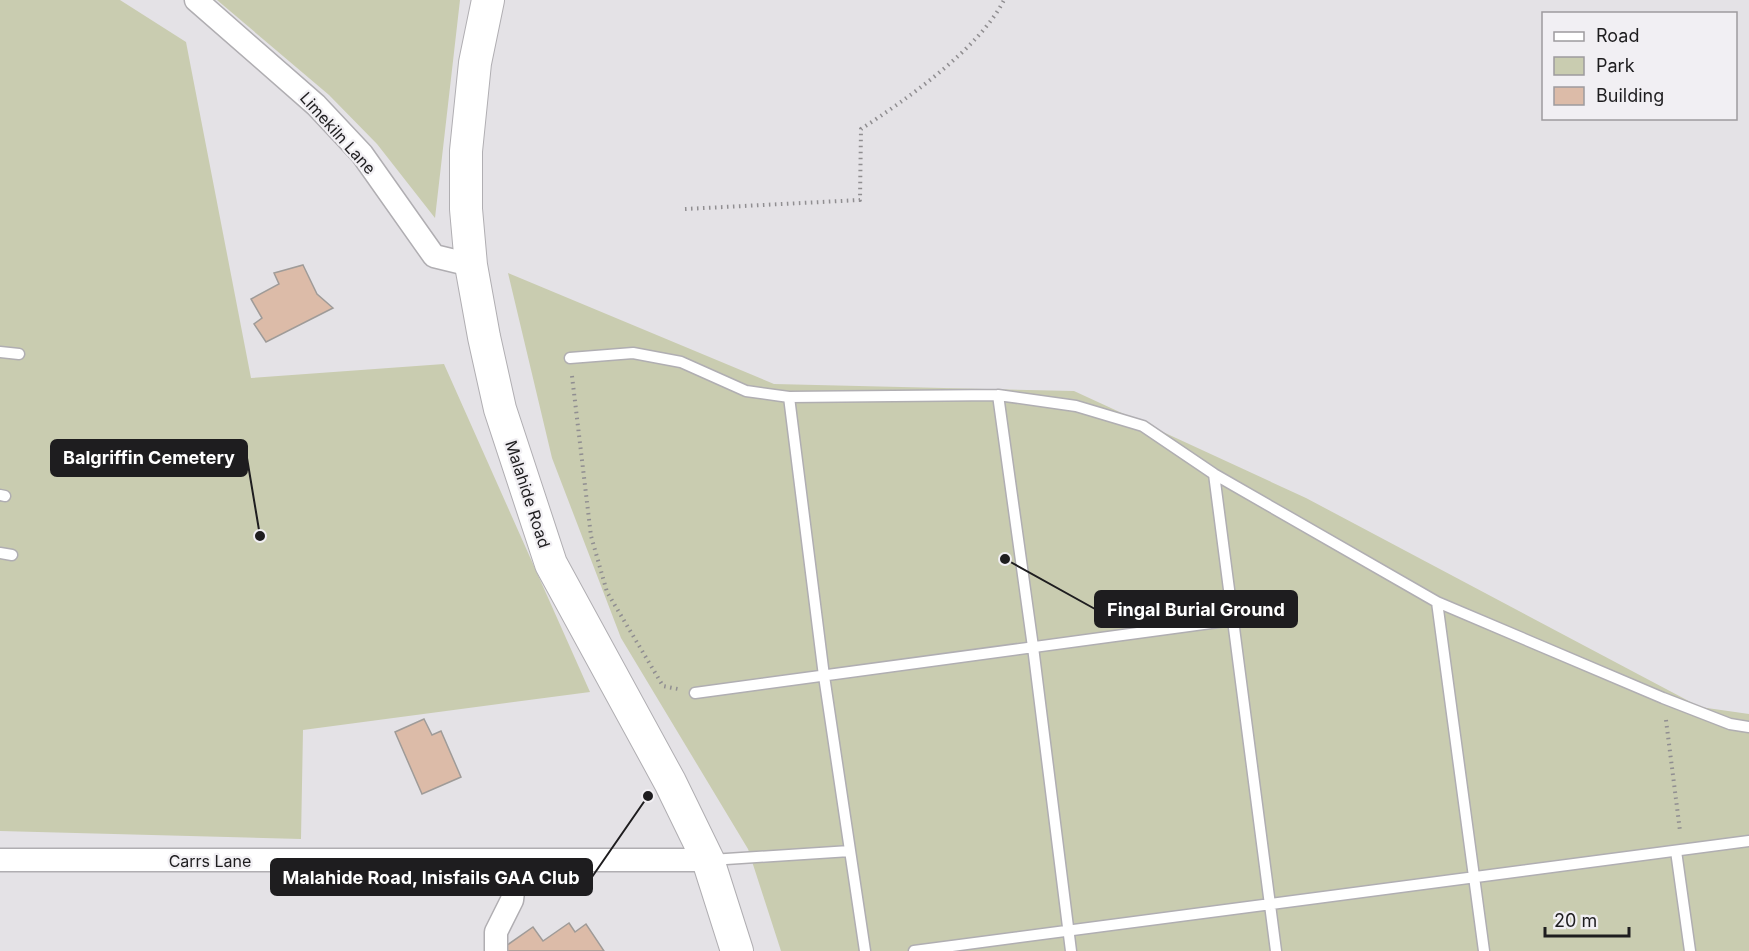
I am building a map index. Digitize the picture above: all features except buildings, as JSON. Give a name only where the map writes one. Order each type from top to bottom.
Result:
[{"type":"main road","name":"Malahide Road","points":[[488,0],[475,63],[466,151],[466,209],[471,265],[500,409],[551,564],[670,782],[708,860],[737,951]]},
{"type":"street","name":"Limekiln Lane","points":[[196,0],[255,49],[324,113],[362,154],[435,256],[471,265]]},
{"type":"street","name":"Carrs Lane","points":[[0,860],[708,860]]},
{"type":"street","points":[[496,951],[496,932],[512,900],[517,860]]},
{"type":"lane","points":[[0,352],[19,354]]},
{"type":"lane","points":[[570,358],[633,353],[681,362],[746,391],[789,397],[998,395],[1076,406],[1143,426],[1214,474],[1437,603],[1663,698],[1730,724],[1749,728]]},
{"type":"lane","points":[[998,395],[1033,647],[1071,951]]},
{"type":"lane","points":[[789,397],[824,676],[865,951]]},
{"type":"lane","points":[[1214,474],[1276,951]]},
{"type":"lane","points":[[0,554],[12,555]]},
{"type":"lane","points":[[1437,603],[1484,951]]},
{"type":"lane","points":[[695,693],[1233,620]]},
{"type":"lane","points":[[914,951],[1749,841]]},
{"type":"lane","points":[[1680,850],[1690,951]]},
{"type":"lane","points":[[708,860],[850,851]]},
{"type":"path","points":[[686,209],[860,201],[861,129],[908,98],[965,48],[996,14],[1004,0]]},
{"type":"path","points":[[570,358],[591,536],[607,592],[663,686],[695,693]]},
{"type":"path","points":[[1663,698],[1680,850]]},
{"type":"green space","points":[[0,0],[120,0],[186,42],[251,378],[444,364],[590,692],[303,730],[301,839],[0,831]]},
{"type":"green space","points":[[217,0],[460,0],[435,218],[377,144],[329,95]]},
{"type":"green space","points":[[508,273],[774,384],[1074,391],[1306,498],[1700,707],[1749,714],[1749,951],[781,951],[748,849],[621,638],[552,458]]},
{"type":"place","name":"Balgriffin Cemetery","points":[[260,536]]},
{"type":"place","name":"Fingal Burial Ground","points":[[1005,559]]},
{"type":"place","name":"Malahide Road, Inisfails GAA Club","points":[[648,796]]}]
